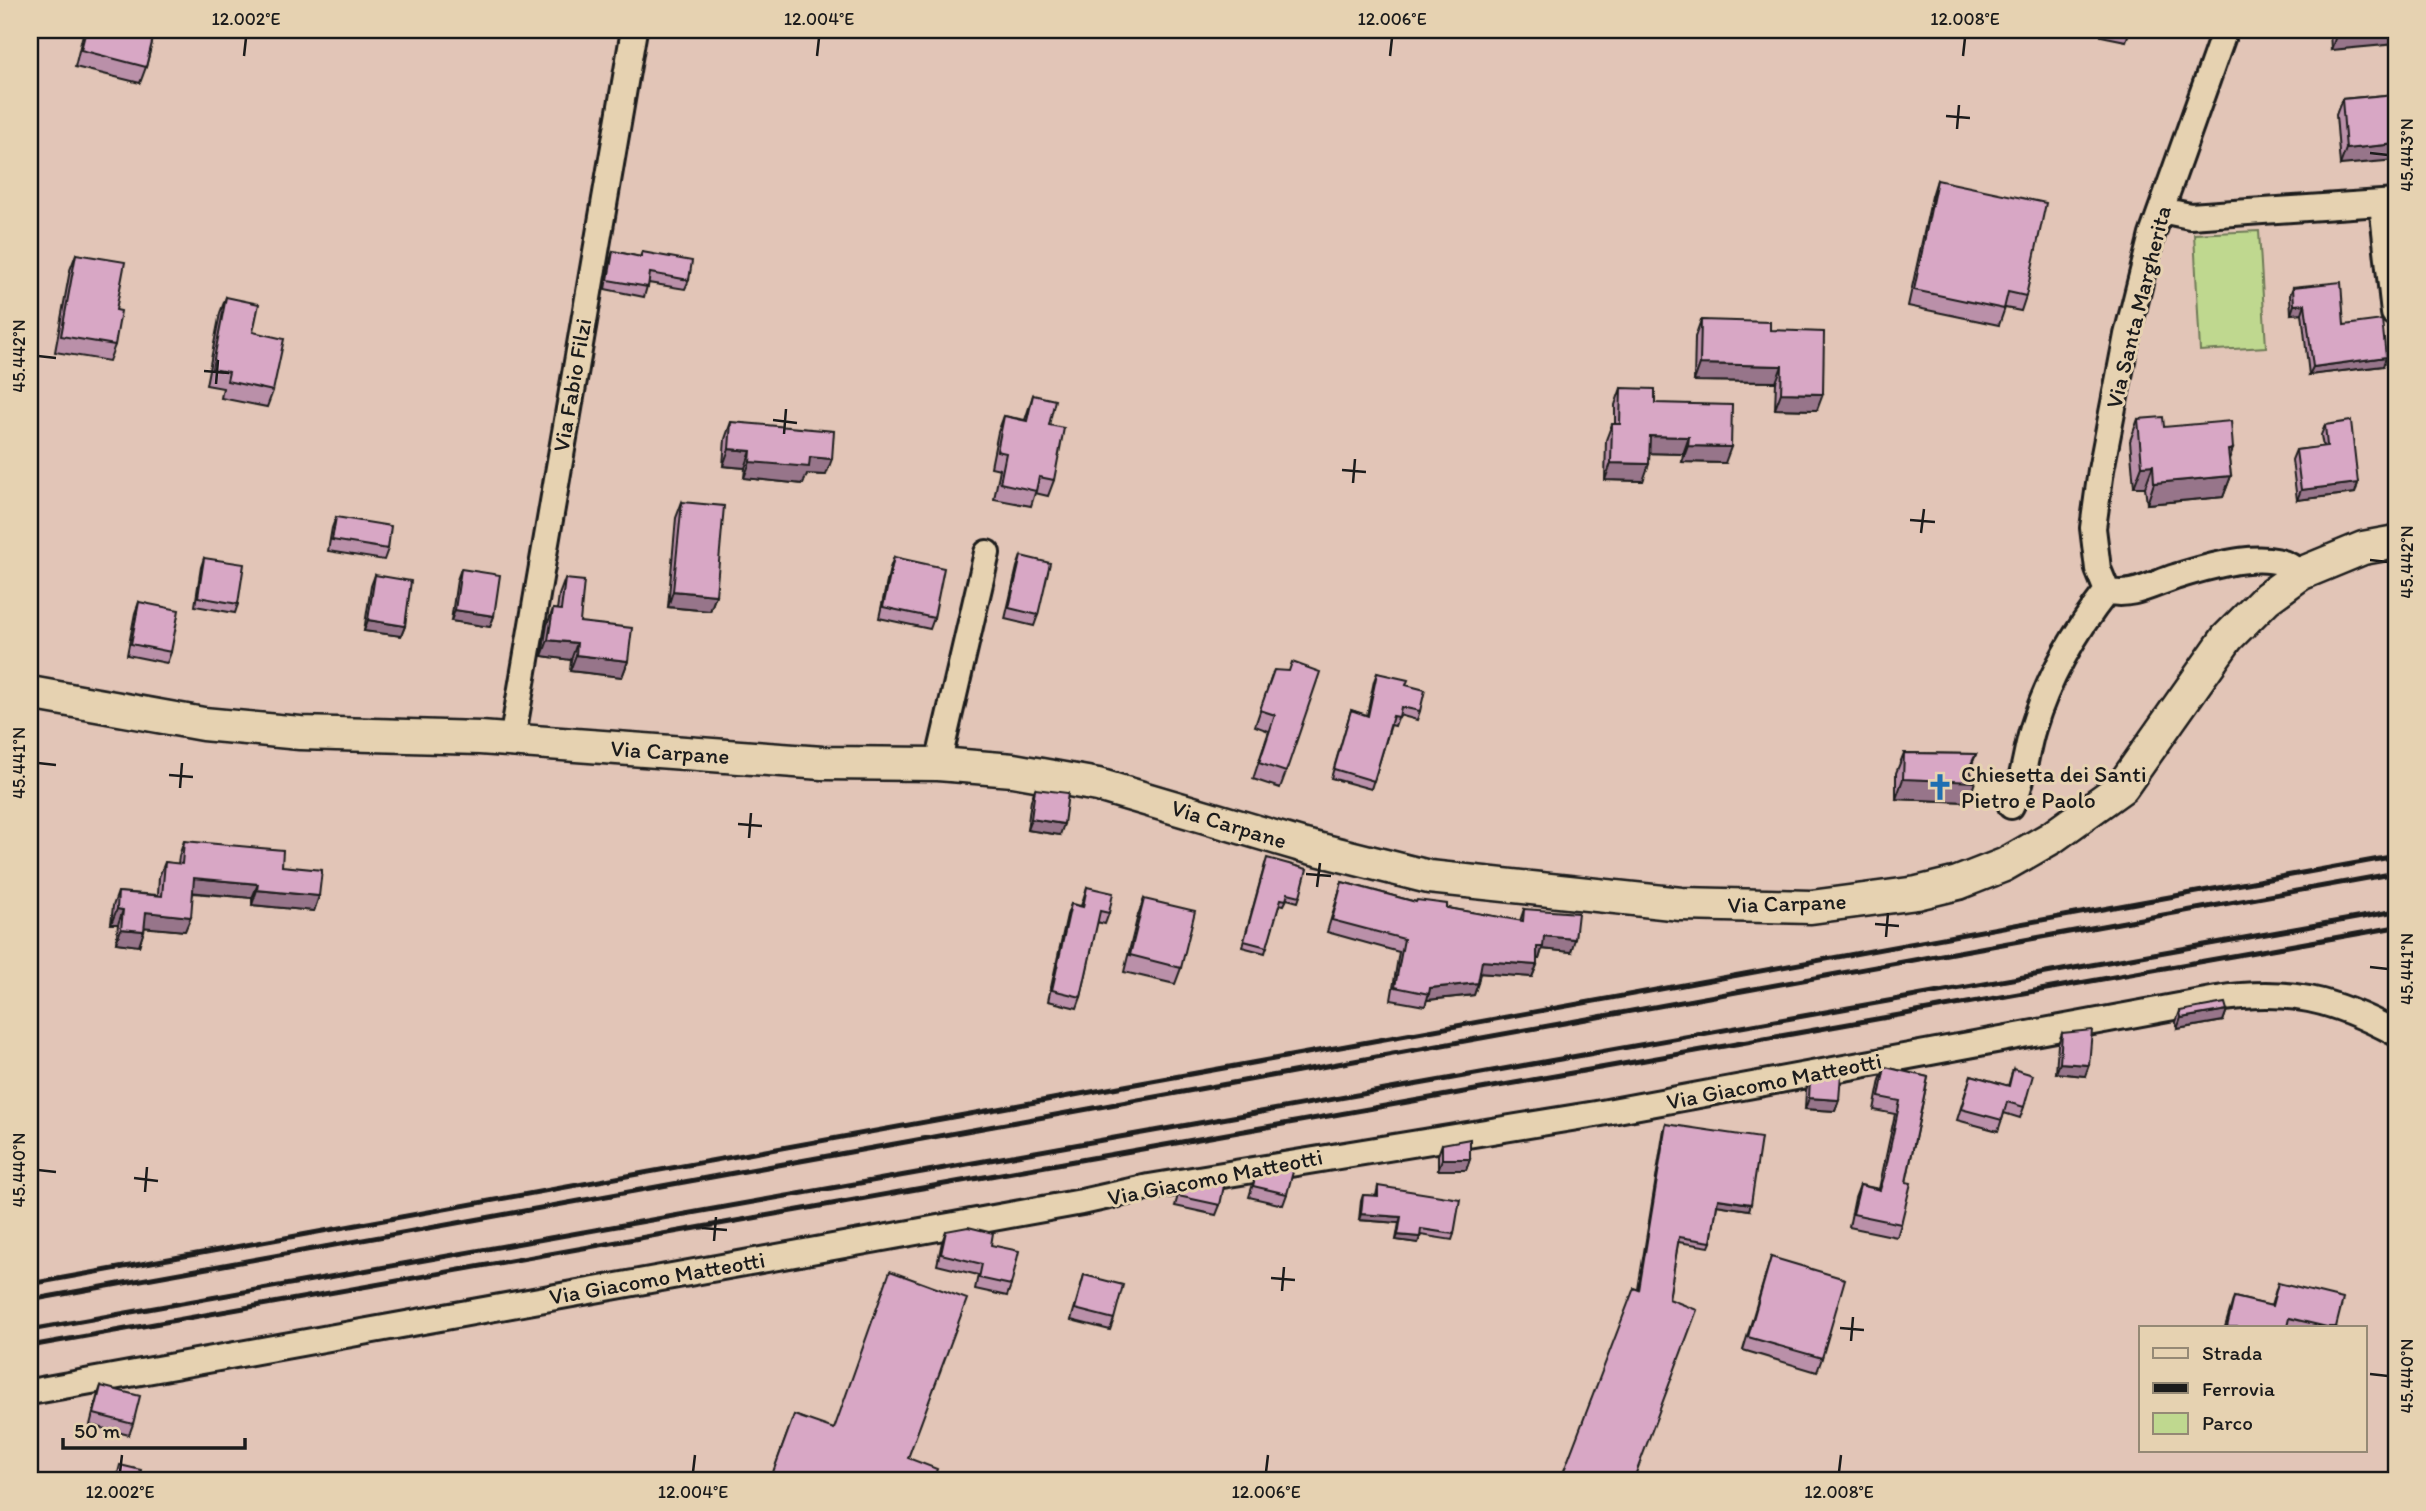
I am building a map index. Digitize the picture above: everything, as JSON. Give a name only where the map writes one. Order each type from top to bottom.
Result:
[{"type":"street","name":"Via Fabio Filzi","points":[[512,741],[634,30]]},
{"type":"street","name":"Via Santa Margherita","points":[[2107,591],[2098,569],[2093,528],[2101,470],[2127,335],[2161,210],[2225,30]]},
{"type":"street","points":[[2161,210],[2190,216],[2389,203],[2394,313]]},
{"type":"street","name":"Via Carpane","points":[[30,693],[215,725],[300,733],[512,741],[822,763],[938,764],[1013,770],[1098,785],[1301,845],[1429,877],[1580,895],[1721,907],[1811,907],[1917,893],[1958,883],[2004,865],[2051,838],[2122,787],[2227,638],[2267,598],[2300,573],[2363,548],[2396,542]]},
{"type":"street","points":[[938,764],[987,553]]},
{"type":"street","points":[[1974,788],[2015,798],[2032,730],[2054,670],[2082,623],[2107,591],[2118,594],[2134,591],[2177,576],[2244,560],[2285,562],[2300,573]]},
{"type":"street","name":"Via Giacomo Matteotti","points":[[30,1392],[1068,1205],[1161,1184],[1596,1114],[2245,995],[2308,997],[2343,1007],[2396,1033]]},
{"type":"green space","points":[[2259,231],[2266,347],[2200,351],[2194,234]]},
{"type":"building","points":[[86,30],[155,30],[146,67],[81,50]]},
{"type":"building","points":[[2337,30],[2380,30],[2337,33]]},
{"type":"building","points":[[2396,94],[2396,144],[2346,149],[2342,99]]},
{"type":"building","points":[[1937,180],[2046,203],[2026,296],[2008,292],[2004,309],[1914,290]]},
{"type":"building","points":[[613,251],[641,257],[642,252],[692,261],[689,280],[650,273],[648,287],[608,280]]},
{"type":"building","points":[[76,254],[125,262],[116,310],[121,311],[115,345],[61,336]]},
{"type":"building","points":[[2341,282],[2344,325],[2382,320],[2386,357],[2313,367],[2305,304],[2294,305],[2293,287]]},
{"type":"building","points":[[226,297],[259,304],[253,332],[284,339],[273,391],[227,381],[229,372],[212,369]]},
{"type":"building","points":[[1701,320],[1770,322],[1770,330],[1824,332],[1823,394],[1781,393],[1782,366],[1700,364]]},
{"type":"building","points":[[1621,388],[1655,389],[1655,403],[1732,405],[1731,447],[1688,446],[1689,437],[1650,436],[1649,464],[1611,463],[1612,424],[1620,424]]},
{"type":"building","points":[[1033,395],[1055,400],[1049,425],[1064,428],[1054,480],[1039,477],[1036,491],[1000,483],[1006,453],[997,451],[1004,416],[1027,421]]},
{"type":"building","points":[[2163,417],[2164,427],[2231,421],[2233,449],[2228,450],[2231,476],[2154,483],[2153,465],[2142,466],[2138,419]]},
{"type":"building","points":[[2351,421],[2358,483],[2301,490],[2296,450],[2327,446],[2325,425]]},
{"type":"building","points":[[731,422],[834,431],[832,459],[810,457],[809,467],[750,462],[751,451],[729,449]]},
{"type":"building","points":[[682,502],[724,506],[716,595],[673,591]]},
{"type":"building","points":[[336,517],[391,526],[388,549],[332,540]]},
{"type":"building","points":[[1021,556],[1050,563],[1038,615],[1009,608]]},
{"type":"building","points":[[894,557],[944,568],[934,618],[883,607]]},
{"type":"building","points":[[204,558],[244,564],[238,604],[198,597]]},
{"type":"building","points":[[461,569],[500,575],[494,616],[455,610]]},
{"type":"building","points":[[375,575],[411,581],[405,626],[368,620]]},
{"type":"building","points":[[565,579],[584,581],[580,622],[632,628],[628,661],[576,655],[577,643],[548,640],[553,609],[561,610]]},
{"type":"building","points":[[139,602],[179,610],[171,652],[131,644]]},
{"type":"building","points":[[1292,662],[1320,672],[1286,772],[1259,763],[1275,715],[1260,710],[1274,670],[1289,671]]},
{"type":"building","points":[[1377,673],[1408,680],[1406,685],[1425,690],[1420,711],[1401,707],[1399,717],[1393,716],[1374,781],[1334,769],[1351,710],[1368,716]]},
{"type":"building","points":[[1904,753],[1976,754],[1969,768],[1975,782],[1903,779]]},
{"type":"building","points":[[1035,789],[1068,793],[1064,824],[1031,819]]},
{"type":"building","points":[[184,841],[283,850],[282,866],[322,870],[319,896],[257,890],[258,884],[194,878],[191,917],[146,912],[144,931],[121,929],[123,910],[117,909],[118,892],[162,896],[165,862],[182,864]]},
{"type":"building","points":[[1267,858],[1307,869],[1300,896],[1288,893],[1286,900],[1281,899],[1267,947],[1244,941]]},
{"type":"building","points":[[1342,882],[1416,902],[1447,904],[1447,908],[1523,921],[1524,909],[1578,913],[1575,939],[1544,936],[1543,947],[1537,947],[1537,965],[1482,961],[1478,983],[1430,988],[1429,994],[1395,987],[1404,939],[1332,920]]},
{"type":"building","points":[[1087,887],[1113,893],[1109,913],[1100,911],[1081,997],[1052,990],[1071,904],[1083,907]]},
{"type":"building","points":[[1144,899],[1195,911],[1181,968],[1130,955]]},
{"type":"building","points":[[2225,1003],[2227,1010],[2181,1018],[2180,1011]]},
{"type":"building","points":[[2092,1030],[2089,1065],[2060,1063],[2062,1033]]},
{"type":"building","points":[[1885,1067],[1928,1077],[1906,1182],[1911,1183],[1901,1224],[1853,1214],[1860,1185],[1880,1190],[1884,1177],[1900,1101],[1879,1097]]},
{"type":"building","points":[[2013,1069],[2033,1075],[2024,1107],[2007,1102],[2002,1120],[1961,1109],[1971,1075],[2009,1086]]},
{"type":"building","points":[[1841,1074],[1839,1100],[1809,1098],[1810,1079]]},
{"type":"building","points":[[1666,1124],[1761,1138],[1751,1204],[1718,1199],[1711,1242],[1679,1237],[1669,1299],[1697,1310],[1633,1481],[1560,1481],[1634,1288],[1639,1290]]},
{"type":"building","points":[[1470,1139],[1470,1159],[1442,1159],[1442,1144]]},
{"type":"building","points":[[1294,1168],[1287,1194],[1253,1186],[1256,1174]]},
{"type":"building","points":[[1225,1181],[1220,1205],[1178,1196],[1180,1188]]},
{"type":"building","points":[[1378,1186],[1460,1199],[1454,1234],[1421,1229],[1420,1237],[1398,1235],[1401,1217],[1361,1214],[1363,1195],[1378,1196]]},
{"type":"building","points":[[968,1227],[993,1233],[991,1245],[1019,1251],[1011,1285],[979,1278],[982,1264],[941,1254],[946,1231]]},
{"type":"building","points":[[1771,1257],[1845,1279],[1822,1358],[1748,1337]]},
{"type":"building","points":[[890,1271],[967,1299],[908,1458],[937,1469],[933,1481],[788,1481],[772,1475],[794,1415],[834,1429]]},
{"type":"building","points":[[1084,1275],[1123,1285],[1114,1319],[1075,1309]]},
{"type":"building","points":[[2278,1283],[2343,1299],[2336,1326],[2323,1326],[2289,1318],[2287,1326],[2227,1326],[2234,1297],[2272,1306]]},
{"type":"building","points":[[101,1386],[140,1396],[133,1424],[94,1414]]},
{"type":"building","points":[[120,1465],[141,1470],[139,1481],[116,1481]]},
{"type":"railway","points":[[30,1284],[2396,856]]},
{"type":"railway","points":[[30,1300],[2396,873]]},
{"type":"railway","points":[[30,1330],[2396,911]]},
{"type":"railway","points":[[30,1346],[2396,927]]},
{"type":"place","name":"Chiesetta dei Santi Pietro e Paolo","points":[[1940,787]]}]
